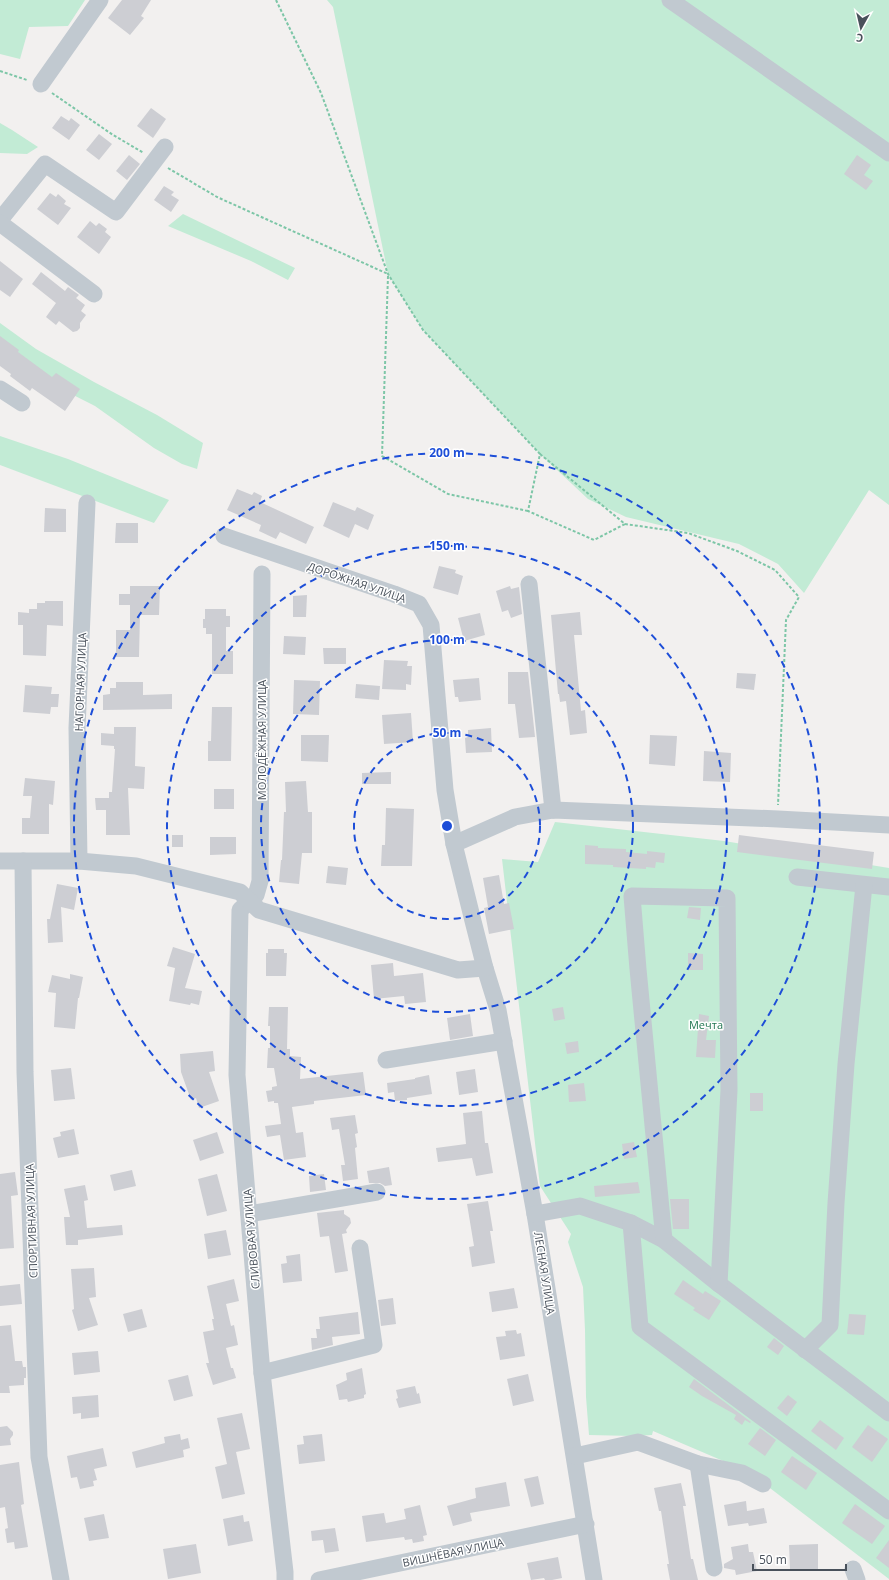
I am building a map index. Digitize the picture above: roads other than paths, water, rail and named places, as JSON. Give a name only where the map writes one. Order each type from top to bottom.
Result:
[{"type":"street","points":[[41,84],[100,0]]},
{"type":"street","points":[[670,0],[889,153]]},
{"type":"street","points":[[94,294],[0,222],[45,164],[116,212],[160,154]]},
{"type":"street","points":[[0,389],[22,403]]},
{"type":"street","name":"НАГОРНАЯ УЛИЦА","points":[[79,861],[78,728],[87,503]]},
{"type":"street","name":"ДОРОЖНАЯ УЛИЦА","points":[[224,536],[394,594],[419,604],[431,625],[445,790],[454,844],[485,968]]},
{"type":"street","name":"МОЛОДЁЖНАЯ УЛИЦА","points":[[249,901],[256,895],[260,881],[262,574]]},
{"type":"street","points":[[529,584],[553,810]]},
{"type":"street","points":[[454,844],[515,817],[553,810],[889,825]]},
{"type":"street","name":"СПОРТИВНАЯ УЛИЦА","points":[[23,861],[25,1072],[39,1457],[61,1580]]},
{"type":"street","points":[[0,862],[79,861],[136,866],[240,892],[259,910],[458,970],[485,968]]},
{"type":"street","points":[[797,877],[889,887]]},
{"type":"street","points":[[806,1350],[830,1325],[836,1203],[846,1064],[864,885]]},
{"type":"street","points":[[664,1240],[632,896],[727,898],[730,1090],[719,1284]]},
{"type":"street","name":"СЛИВОВАЯ УЛИЦА","points":[[249,901],[240,910],[237,1075],[262,1373],[285,1580]]},
{"type":"street","name":"ЛЕСНАЯ УЛИЦА","points":[[485,968],[498,1010],[535,1214],[594,1580]]},
{"type":"street","points":[[386,1060],[504,1042]]},
{"type":"street","points":[[249,1214],[377,1192]]},
{"type":"street","points":[[535,1214],[580,1206],[631,1223],[664,1240],[719,1284],[889,1413]]},
{"type":"street","points":[[631,1223],[640,1327],[889,1511]]},
{"type":"street","points":[[262,1373],[374,1345],[360,1248]]},
{"type":"street","points":[[575,1456],[638,1442],[698,1464],[742,1473],[763,1484]]},
{"type":"street","points":[[698,1464],[714,1568]]},
{"type":"street","name":"ВИШНЁВАЯ УЛИЦА","points":[[320,1580],[586,1524]]},
{"type":"park label","name":"Мечта","points":[[706,1024]]}]
